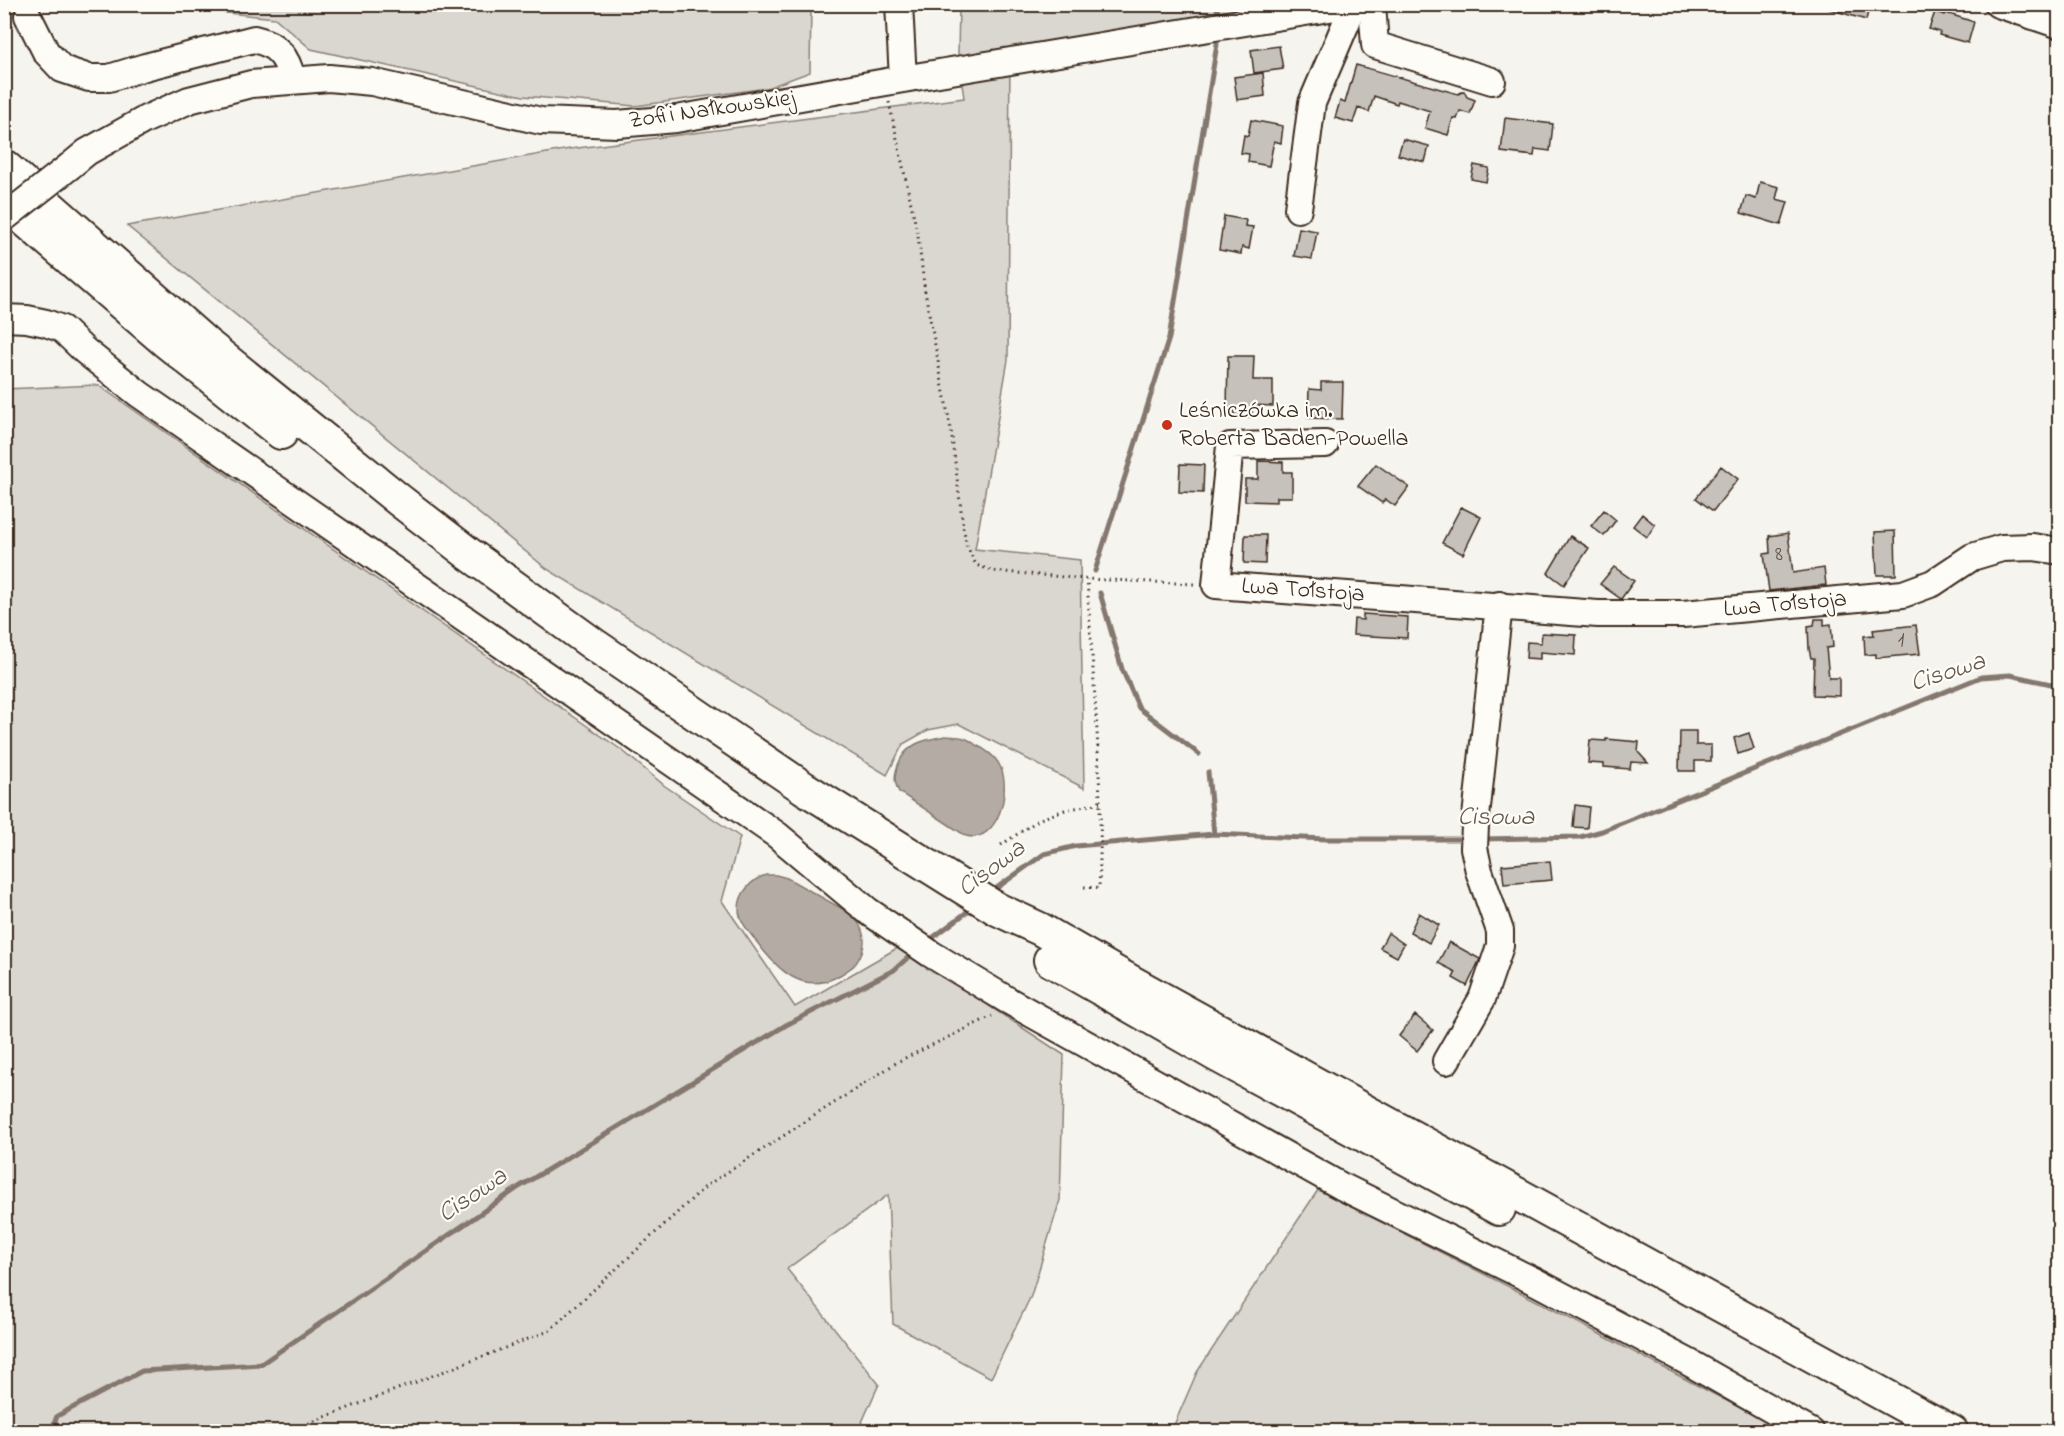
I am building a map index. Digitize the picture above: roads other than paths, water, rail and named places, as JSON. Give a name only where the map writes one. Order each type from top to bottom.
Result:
[{"type":"main road","points":[[4,166],[205,343],[333,448],[469,554],[583,637],[956,894]]},
{"type":"main road","points":[[4,202],[165,341],[388,516],[527,618],[721,753],[991,915],[1106,993],[1522,1221],[1591,1254],[1915,1431]]},
{"type":"main road","points":[[991,915],[1040,929],[1145,990],[1952,1431]]},
{"type":"street","points":[[894,81],[899,4]]},
{"type":"street","name":"Zofii Nałkowskiej","points":[[4,218],[87,152],[109,139],[189,100],[251,84],[329,78],[372,82],[541,122],[617,124],[676,119],[1353,4]]},
{"type":"street","points":[[1372,4],[1375,45],[1492,81]]},
{"type":"street","points":[[1998,4],[2060,25]]},
{"type":"street","points":[[1298,209],[1312,103],[1347,21],[1347,5]]},
{"type":"street","points":[[28,16],[46,52],[62,69],[89,78],[109,78],[254,39],[266,42],[282,53],[292,80]]},
{"type":"street","points":[[4,318],[27,319],[62,329],[85,351],[139,394],[777,835],[868,911],[931,954],[1009,1001],[1341,1186],[1546,1287],[1690,1363],[1811,1431]]},
{"type":"street","name":"Lwa Tołstoja","points":[[1325,444],[1230,446],[1216,585],[1598,614],[1683,614],[1903,594],[1933,583],[1972,557],[2001,548],[2033,547],[2060,551]]},
{"type":"street","points":[[1446,1061],[1482,999],[1500,946],[1500,931],[1479,871],[1474,837],[1499,605]]},
{"type":"waterway","points":[[1216,4],[1219,18]]},
{"type":"waterway","points":[[1095,571],[1169,338],[1217,44]]},
{"type":"waterway","points":[[1100,593],[1122,669],[1139,708],[1199,754]]},
{"type":"waterway","name":"Cisowa","points":[[1481,839],[1580,837],[1602,831],[1981,677],[2010,675],[2060,686]]},
{"type":"waterway","points":[[1208,772],[1214,834]]},
{"type":"waterway","name":"Cisowa","points":[[991,892],[1044,854],[1076,846],[1214,834],[1326,839],[1469,839]]},
{"type":"waterway","name":"Cisowa","points":[[931,939],[975,906]]},
{"type":"waterway","name":"Cisowa","points":[[51,1432],[57,1416],[142,1371],[261,1364],[519,1187],[786,1025],[894,970],[913,953]]},
{"type":"place","name":"Leśniczówka im. Roberta Baden-Powella","points":[[1167,425]]}]
